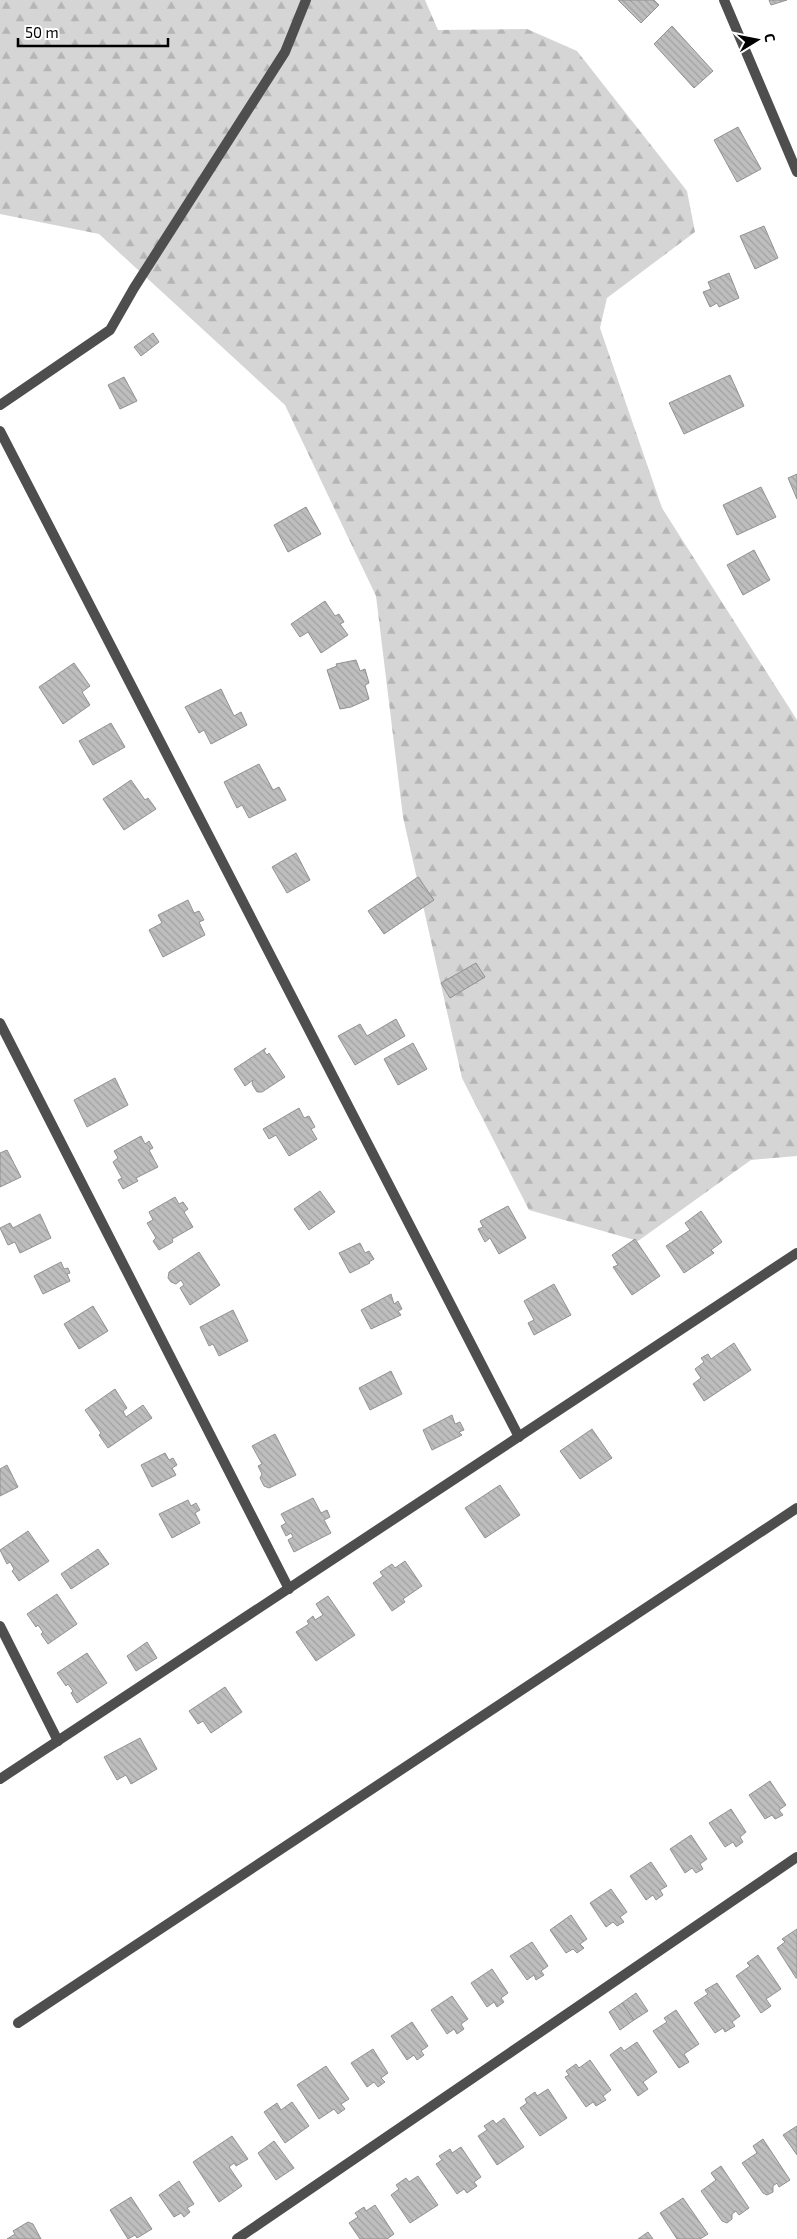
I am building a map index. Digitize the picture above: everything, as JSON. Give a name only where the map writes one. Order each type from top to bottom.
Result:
[{"type":"street","points":[[0,405],[110,330],[134,288],[285,52],[306,0]]},
{"type":"street","points":[[724,0],[797,172]]},
{"type":"street","points":[[0,431],[519,1437]]},
{"type":"street","points":[[0,1023],[289,1589]]},
{"type":"street","points":[[0,1779],[797,1253]]},
{"type":"street","points":[[18,2023],[797,1508]]},
{"type":"street","points":[[0,1626],[58,1741]]},
{"type":"street","points":[[237,2239],[797,1858]]},
{"type":"green space","points":[[0,0],[425,0],[438,30],[527,29],[577,51],[687,191],[695,232],[607,298],[600,328],[662,508],[797,720],[797,1156],[751,1160],[638,1241],[529,1210],[462,1078],[403,817],[376,596],[285,405],[99,234],[0,214]]},
{"type":"building","points":[[618,0],[654,0],[659,5],[641,23]]},
{"type":"building","points":[[769,0],[787,0],[771,5]]},
{"type":"building","points":[[672,26],[713,71],[694,88],[654,44]]},
{"type":"building","points":[[738,127],[761,169],[737,182],[714,140]]},
{"type":"building","points":[[764,226],[778,258],[755,269],[740,236]]},
{"type":"building","points":[[729,273],[739,298],[719,307],[717,303],[710,307],[703,292],[711,289],[708,282]]},
{"type":"building","points":[[153,333],[159,342],[141,356],[134,347]]},
{"type":"building","points":[[730,375],[744,406],[684,434],[669,403]]},
{"type":"building","points":[[124,377],[137,401],[120,409],[108,385]]},
{"type":"building","points":[[797,474],[797,499],[788,478]]},
{"type":"building","points":[[761,487],[776,517],[737,535],[723,505]]},
{"type":"building","points":[[306,507],[321,534],[288,552],[274,525]]},
{"type":"building","points":[[754,550],[770,580],[743,595],[727,565]]},
{"type":"building","points":[[325,601],[335,616],[339,614],[344,622],[340,624],[348,635],[321,653],[308,632],[300,637],[291,624]]},
{"type":"building","points":[[356,660],[360,671],[365,669],[369,683],[365,685],[369,699],[351,707],[340,709],[327,670],[337,666],[336,664]]},
{"type":"building","points":[[74,663],[90,686],[82,692],[90,705],[63,724],[39,687]]},
{"type":"building","points":[[221,689],[234,716],[241,712],[247,725],[211,744],[204,730],[199,733],[185,707]]},
{"type":"building","points":[[111,723],[125,747],[93,765],[79,741]]},
{"type":"building","points":[[259,764],[273,790],[279,787],[286,800],[249,818],[242,805],[237,808],[224,782]]},
{"type":"building","points":[[131,780],[145,800],[148,798],[156,809],[124,830],[103,799]]},
{"type":"building","points":[[296,853],[310,880],[287,893],[272,867]]},
{"type":"building","points":[[418,877],[434,900],[384,934],[368,911]]},
{"type":"building","points":[[188,900],[194,913],[199,911],[204,920],[199,922],[205,935],[163,957],[149,930],[162,923],[158,915]]},
{"type":"building","points":[[476,963],[485,977],[450,998],[441,983]]},
{"type":"building","points":[[396,1019],[405,1036],[355,1065],[338,1036],[360,1024],[367,1036]]},
{"type":"building","points":[[413,1043],[427,1069],[398,1085],[384,1059]]},
{"type":"building","points":[[266,1048],[264,1051],[267,1055],[269,1053],[285,1077],[262,1092],[257,1092],[252,1084],[253,1080],[245,1086],[234,1069]]},
{"type":"building","points":[[115,1078],[128,1105],[87,1127],[74,1100]]},
{"type":"building","points":[[299,1108],[304,1118],[309,1116],[315,1127],[311,1129],[317,1139],[289,1156],[276,1135],[269,1139],[263,1129]]},
{"type":"building","points":[[141,1136],[145,1144],[149,1141],[153,1148],[149,1150],[158,1167],[136,1178],[138,1181],[123,1189],[118,1180],[122,1178],[113,1162],[118,1158],[114,1151]]},
{"type":"building","points":[[7,1150],[21,1177],[0,1187],[0,1153]]},
{"type":"building","points":[[320,1191],[335,1212],[309,1230],[294,1209]]},
{"type":"building","points":[[175,1197],[179,1204],[183,1202],[188,1209],[184,1212],[193,1227],[172,1239],[173,1242],[159,1250],[153,1241],[156,1238],[147,1223],[153,1220],[149,1212]]},
{"type":"building","points":[[508,1206],[526,1238],[499,1254],[490,1238],[485,1242],[478,1229],[483,1227],[480,1221]]},
{"type":"building","points":[[701,1211],[722,1242],[711,1250],[714,1253],[684,1273],[666,1246],[690,1230],[685,1223]]},
{"type":"building","points":[[40,1214],[51,1238],[20,1253],[15,1242],[8,1245],[0,1228],[10,1223],[13,1228]]},
{"type":"building","points":[[635,1239],[660,1276],[632,1295],[613,1267],[618,1265],[612,1255]]},
{"type":"building","points":[[360,1243],[365,1253],[369,1251],[374,1259],[350,1273],[339,1253]]},
{"type":"building","points":[[199,1252],[220,1285],[190,1305],[180,1288],[184,1285],[181,1280],[176,1284],[171,1282],[168,1278],[169,1272]]},
{"type":"building","points":[[61,1262],[64,1269],[68,1268],[70,1273],[67,1274],[70,1281],[43,1294],[34,1276]]},
{"type":"building","points":[[554,1284],[571,1315],[534,1335],[528,1323],[534,1320],[524,1301]]},
{"type":"building","points":[[391,1294],[394,1304],[398,1301],[402,1309],[398,1311],[401,1315],[371,1329],[361,1310]]},
{"type":"building","points":[[93,1306],[108,1331],[79,1349],[64,1324]]},
{"type":"building","points":[[233,1310],[248,1341],[219,1356],[213,1344],[209,1346],[200,1327]]},
{"type":"building","points":[[734,1343],[751,1370],[704,1401],[693,1384],[701,1378],[695,1369],[704,1362],[701,1358],[708,1354],[711,1359]]},
{"type":"building","points":[[391,1371],[402,1394],[370,1410],[359,1388]]},
{"type":"building","points":[[115,1389],[127,1408],[123,1411],[126,1417],[143,1405],[152,1418],[108,1448],[99,1435],[101,1433],[85,1410]]},
{"type":"building","points":[[452,1415],[455,1424],[460,1422],[464,1430],[459,1432],[462,1435],[432,1450],[423,1430]]},
{"type":"building","points":[[592,1429],[612,1458],[580,1479],[560,1451]]},
{"type":"building","points":[[275,1434],[296,1475],[269,1488],[264,1486],[260,1478],[262,1474],[258,1466],[262,1464],[252,1446]]},
{"type":"building","points":[[165,1453],[169,1460],[173,1458],[177,1465],[172,1468],[176,1475],[152,1487],[141,1465]]},
{"type":"building","points":[[7,1465],[18,1487],[0,1496],[0,1469]]},
{"type":"building","points":[[500,1485],[520,1515],[485,1538],[465,1508]]},
{"type":"building","points":[[313,1498],[321,1513],[327,1510],[330,1517],[324,1520],[331,1533],[294,1552],[288,1540],[293,1537],[291,1533],[286,1536],[281,1526],[286,1523],[281,1514]]},
{"type":"building","points":[[188,1500],[191,1506],[196,1503],[200,1510],[195,1513],[200,1523],[172,1538],[159,1514]]},
{"type":"building","points":[[28,1531],[49,1561],[19,1581],[12,1571],[14,1569],[10,1562],[7,1564],[0,1550]]},
{"type":"building","points":[[98,1549],[109,1564],[71,1589],[61,1574]]},
{"type":"building","points":[[405,1561],[422,1586],[403,1599],[405,1602],[392,1611],[373,1583],[383,1576],[380,1572],[392,1564],[395,1568]]},
{"type":"building","points":[[57,1594],[77,1624],[48,1644],[41,1634],[43,1632],[38,1625],[36,1627],[27,1614]]},
{"type":"building","points":[[328,1596],[355,1635],[316,1661],[296,1632],[309,1624],[307,1621],[313,1616],[315,1620],[323,1615],[316,1604]]},
{"type":"building","points":[[147,1642],[157,1658],[136,1671],[127,1656]]},
{"type":"building","points":[[87,1653],[107,1683],[77,1703],[71,1693],[73,1691],[68,1684],[66,1686],[57,1673]]},
{"type":"building","points":[[225,1687],[242,1712],[211,1733],[203,1721],[198,1724],[189,1711]]},
{"type":"building","points":[[140,1738],[157,1769],[131,1784],[126,1775],[117,1780],[104,1757]]},
{"type":"building","points":[[770,1781],[786,1805],[779,1810],[783,1815],[775,1819],[772,1815],[765,1819],[749,1795]]},
{"type":"building","points":[[731,1809],[746,1832],[740,1837],[743,1842],[736,1847],[733,1842],[725,1847],[709,1823]]},
{"type":"building","points":[[691,1835],[707,1859],[700,1864],[703,1869],[696,1873],[692,1868],[685,1873],[670,1849]]},
{"type":"building","points":[[651,1862],[667,1886],[660,1890],[663,1895],[656,1900],[653,1895],[646,1900],[630,1876]]},
{"type":"building","points":[[611,1889],[627,1912],[620,1917],[624,1922],[617,1926],[613,1922],[606,1927],[590,1903]]},
{"type":"building","points":[[571,1915],[587,1939],[580,1944],[584,1948],[577,1953],[573,1949],[566,1953],[550,1930]]},
{"type":"building","points":[[797,1929],[796,1978],[777,1948],[785,1942],[782,1939]]},
{"type":"building","points":[[532,1942],[548,1966],[541,1971],[544,1975],[536,1980],[534,1975],[527,1980],[510,1956]]},
{"type":"building","points":[[758,1955],[781,1989],[766,1999],[771,2006],[761,2013],[736,1976],[750,1966],[747,1963]]},
{"type":"building","points":[[492,1969],[508,1993],[501,1998],[504,2002],[497,2007],[494,2002],[487,2007],[471,1983]]},
{"type":"building","points":[[717,1983],[740,2016],[732,2022],[735,2026],[725,2032],[723,2028],[715,2033],[694,2003],[708,1994],[705,1990]]},
{"type":"building","points":[[636,1993],[648,2011],[634,2020],[622,2003]]},
{"type":"building","points":[[452,1996],[468,2019],[461,2024],[464,2029],[457,2034],[454,2029],[447,2034],[431,2010]]},
{"type":"building","points":[[622,2003],[634,2020],[620,2030],[609,2012]]},
{"type":"building","points":[[676,2010],[699,2044],[684,2054],[689,2062],[679,2068],[653,2031],[667,2022],[664,2018]]},
{"type":"building","points":[[412,2022],[428,2046],[421,2051],[424,2055],[417,2060],[414,2055],[407,2060],[391,2036]]},
{"type":"building","points":[[637,2042],[657,2072],[643,2082],[648,2089],[638,2096],[610,2055],[621,2047],[624,2051]]},
{"type":"building","points":[[373,2049],[388,2073],[381,2078],[385,2082],[378,2087],[374,2082],[367,2087],[351,2063]]},
{"type":"building","points":[[590,2060],[611,2090],[603,2096],[606,2100],[596,2106],[593,2102],[586,2107],[565,2077],[569,2075],[566,2071],[576,2064],[579,2068]]},
{"type":"building","points":[[326,2066],[349,2099],[341,2104],[345,2109],[338,2114],[334,2109],[319,2119],[297,2085]]},
{"type":"building","points":[[548,2089],[567,2118],[540,2136],[520,2108],[527,2103],[525,2099],[535,2092],[537,2096]]},
{"type":"building","points":[[292,2102],[309,2126],[285,2143],[264,2112],[277,2103],[281,2110]]},
{"type":"building","points":[[504,2118],[524,2147],[497,2165],[478,2136],[487,2130],[484,2126],[493,2120],[496,2124]]},
{"type":"building","points":[[797,2126],[797,2155],[783,2135]]},
{"type":"building","points":[[232,2136],[248,2159],[236,2166],[234,2163],[229,2167],[242,2186],[219,2202],[193,2162]]},
{"type":"building","points":[[763,2139],[790,2180],[779,2187],[777,2183],[773,2186],[773,2192],[767,2195],[763,2193],[742,2163],[757,2153],[753,2146]]},
{"type":"building","points":[[274,2141],[294,2168],[276,2180],[258,2153]]},
{"type":"building","points":[[461,2147],[481,2177],[474,2182],[477,2186],[467,2193],[464,2189],[457,2194],[436,2164],[442,2160],[439,2156],[450,2149],[452,2153]]},
{"type":"building","points":[[721,2166],[749,2208],[739,2215],[736,2211],[732,2214],[732,2219],[727,2223],[722,2221],[701,2191],[716,2180],[711,2173]]},
{"type":"building","points":[[418,2176],[438,2205],[410,2223],[391,2195],[399,2189],[396,2185],[406,2178],[409,2182]]},
{"type":"building","points":[[179,2181],[194,2204],[187,2208],[190,2212],[184,2217],[181,2213],[174,2217],[159,2195]]},
{"type":"building","points":[[131,2197],[152,2229],[137,2238],[135,2235],[128,2239],[110,2210]]},
{"type":"building","points":[[683,2198],[708,2234],[700,2239],[677,2239],[660,2213]]},
{"type":"building","points":[[375,2205],[394,2234],[387,2239],[360,2239],[349,2223],[358,2217],[355,2213],[364,2207],[366,2211]]},
{"type":"building","points":[[28,2222],[33,2224],[41,2239],[7,2239],[15,2234],[13,2231]]},
{"type":"building","points":[[648,2232],[653,2239],[638,2239]]}]
